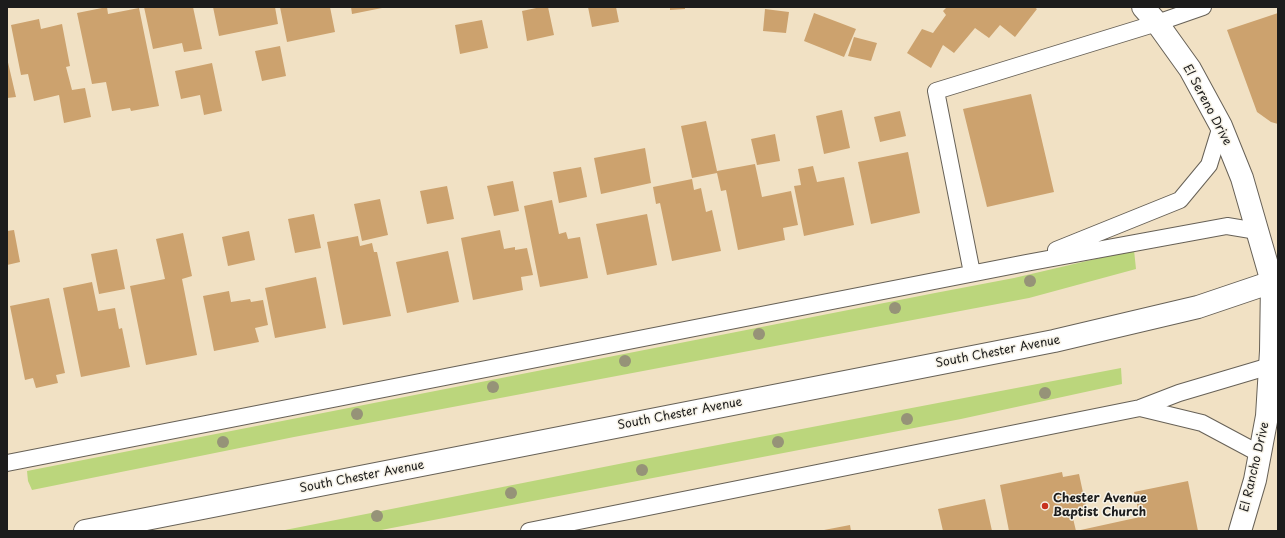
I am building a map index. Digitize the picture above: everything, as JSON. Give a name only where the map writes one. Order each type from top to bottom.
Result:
[{"type":"main road","name":"El Sereno Drive","points":[[1150,15],[1190,69],[1221,126],[1242,178],[1257,231],[1276,280]]},
{"type":"main road","name":"El Rancho Drive","points":[[1240,531],[1255,480],[1267,416],[1276,280]]},
{"type":"main road","name":"South Chester Avenue","points":[[85,531],[1054,341],[1198,307],[1276,280]]},
{"type":"lane","points":[[972,273],[936,91],[1150,15],[1203,7]]},
{"type":"lane","points":[[1026,263],[1180,200],[1209,165],[1221,126]]},
{"type":"lane","points":[[7,463],[972,273],[1227,226],[1257,231]]},
{"type":"lane","points":[[530,531],[1140,408],[1179,394],[1270,366]]},
{"type":"lane","points":[[1140,408],[1202,423],[1260,454]]},
{"type":"green space","points":[[1134,250],[1136,269],[1029,298],[294,437],[32,490],[28,481],[27,471],[1014,278]]},
{"type":"green space","points":[[1121,368],[1122,384],[961,419],[376,531],[280,531],[629,462]]},
{"type":"building","points":[[107,7],[108,14],[139,8],[159,106],[131,111],[130,108],[112,111],[106,82],[92,84],[77,13]]},
{"type":"building","points":[[144,7],[193,7],[202,49],[184,52],[182,43],[153,49]]},
{"type":"building","points":[[213,7],[275,7],[278,24],[219,36]]},
{"type":"building","points":[[280,7],[330,7],[335,32],[287,42]]},
{"type":"building","points":[[351,7],[382,7],[382,8],[352,14]]},
{"type":"building","points":[[548,7],[554,35],[527,41],[522,11]]},
{"type":"building","points":[[588,7],[616,7],[619,22],[592,27]]},
{"type":"building","points":[[670,7],[685,7],[685,9],[670,10]]},
{"type":"building","points":[[947,7],[1034,7],[1037,9],[1015,37],[1000,25],[989,38],[975,28],[954,53],[943,45],[931,68],[907,53],[922,29],[933,33],[946,15],[943,11]]},
{"type":"building","points":[[765,9],[789,12],[786,33],[763,31]]},
{"type":"building","points":[[814,13],[856,29],[844,57],[804,41]]},
{"type":"building","points":[[1278,13],[1278,124],[1271,122],[1257,112],[1227,30]]},
{"type":"building","points":[[39,19],[41,29],[62,24],[70,66],[66,67],[72,90],[85,88],[91,117],[64,123],[59,95],[34,101],[28,74],[21,75],[11,25]]},
{"type":"building","points":[[482,20],[488,48],[460,54],[455,25]]},
{"type":"building","points":[[854,37],[877,43],[871,61],[848,56]]},
{"type":"building","points":[[280,46],[286,76],[262,81],[255,51]]},
{"type":"building","points":[[7,58],[16,97],[7,98]]},
{"type":"building","points":[[212,63],[222,111],[204,115],[200,95],[181,99],[175,71]]},
{"type":"building","points":[[1031,94],[1054,192],[987,207],[963,109]]},
{"type":"building","points":[[842,110],[850,148],[824,154],[816,116]]},
{"type":"building","points":[[900,111],[906,136],[880,142],[874,117]]},
{"type":"building","points":[[706,121],[717,171],[755,164],[762,197],[791,191],[798,225],[783,228],[785,240],[738,250],[726,190],[721,191],[717,173],[692,178],[681,126]]},
{"type":"building","points":[[775,134],[780,161],[757,165],[751,139]]},
{"type":"building","points":[[645,148],[651,183],[601,194],[594,158]]},
{"type":"building","points":[[908,152],[920,213],[871,224],[858,162]]},
{"type":"building","points":[[813,166],[817,182],[844,177],[854,225],[804,236],[794,186],[801,185],[798,169]]},
{"type":"building","points":[[581,167],[587,197],[559,203],[553,172]]},
{"type":"building","points":[[692,179],[694,190],[701,188],[706,212],[712,210],[721,251],[672,261],[660,203],[656,204],[653,187]]},
{"type":"building","points":[[513,181],[519,211],[494,216],[487,186]]},
{"type":"building","points":[[447,186],[454,219],[427,224],[420,191]]},
{"type":"building","points":[[380,199],[388,235],[362,241],[354,204]]},
{"type":"building","points":[[552,200],[559,234],[566,232],[568,239],[580,237],[588,278],[540,287],[524,206]]},
{"type":"building","points":[[314,214],[321,248],[295,253],[288,219]]},
{"type":"building","points":[[647,214],[657,265],[607,275],[596,224]]},
{"type":"building","points":[[14,230],[20,262],[7,265],[7,231]]},
{"type":"building","points":[[500,230],[504,249],[515,247],[515,250],[527,248],[533,275],[521,277],[523,290],[473,300],[461,238]]},
{"type":"building","points":[[249,231],[255,260],[228,266],[222,237]]},
{"type":"building","points":[[183,233],[192,276],[182,279],[197,355],[146,365],[130,286],[165,279],[156,239]]},
{"type":"building","points":[[358,236],[360,246],[372,243],[374,252],[377,252],[391,316],[343,325],[327,242]]},
{"type":"building","points":[[117,249],[125,289],[99,294],[91,254]]},
{"type":"building","points":[[448,251],[459,302],[407,313],[396,262]]},
{"type":"building","points":[[316,277],[326,328],[275,338],[265,288]]},
{"type":"building","points":[[92,282],[98,311],[115,308],[119,329],[122,328],[130,367],[81,377],[63,288]]},
{"type":"building","points":[[229,291],[231,302],[250,299],[251,302],[263,300],[268,325],[255,328],[259,342],[214,351],[203,296]]},
{"type":"building","points":[[49,298],[65,373],[56,375],[58,383],[36,388],[33,378],[25,380],[10,306]]},
{"type":"building","points":[[1062,472],[1063,477],[1079,474],[1087,511],[1072,514],[1076,531],[1009,531],[1000,485]]},
{"type":"building","points":[[1188,481],[1198,531],[1076,531],[1140,517],[1134,492]]},
{"type":"building","points":[[985,499],[992,531],[943,531],[938,509]]},
{"type":"building","points":[[850,525],[851,531],[824,531],[824,530]]},
{"type":"place","name":"Chester Avenue Baptist Church","points":[[1045,506]]}]
